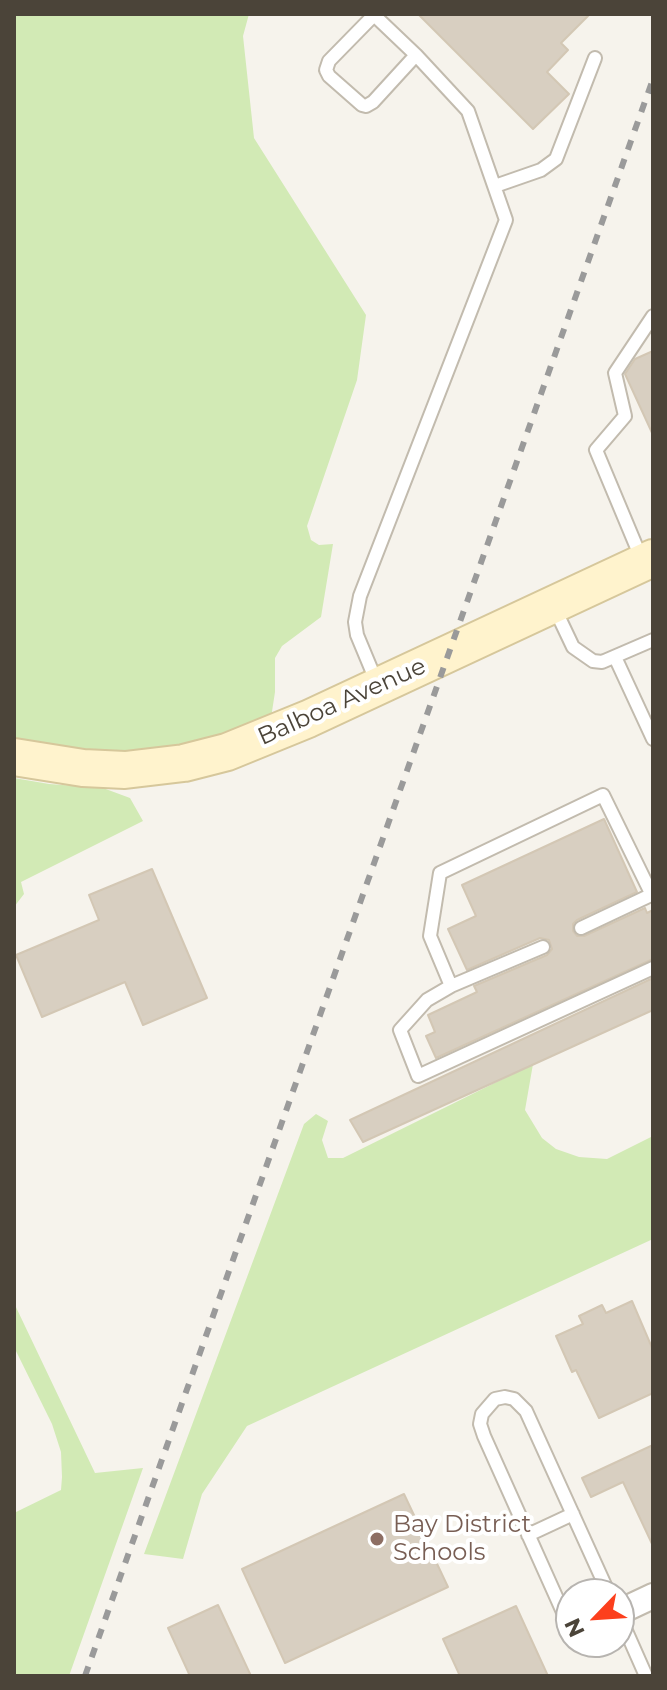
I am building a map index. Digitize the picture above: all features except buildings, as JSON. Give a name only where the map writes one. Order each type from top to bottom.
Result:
[{"type":"street","name":"Balboa Avenue","points":[[14,757],[100,770],[153,768],[227,752],[276,733],[648,560]]},
{"type":"street","points":[[635,1606],[653,1596]]},
{"type":"lane","points":[[379,686],[357,635],[356,611],[505,226],[505,215],[468,111],[416,55],[374,14],[329,61],[326,70],[329,76],[366,106],[416,55]]},
{"type":"lane","points":[[495,186],[541,170],[556,159],[595,58]]},
{"type":"lane","points":[[648,560],[596,450],[625,416],[615,373],[653,316]]},
{"type":"lane","points":[[553,605],[573,647],[593,661],[602,662],[653,640]]},
{"type":"lane","points":[[615,657],[653,739]]},
{"type":"lane","points":[[451,986],[430,936],[440,873],[603,795],[652,894],[581,928]]},
{"type":"lane","points":[[543,947],[451,986],[427,1000],[400,1030],[418,1076],[653,968]]},
{"type":"lane","points":[[555,1595],[481,1427],[482,1414],[495,1399],[512,1398],[525,1409],[602,1578]]},
{"type":"lane","points":[[528,1535],[573,1514]]},
{"type":"lane","points":[[635,1651],[646,1676]]},
{"type":"green space","points":[[14,14],[249,14],[243,36],[254,138],[366,315],[357,380],[307,526],[311,540],[319,545],[333,544],[321,617],[282,646],[275,658],[271,718],[239,735],[131,755],[14,745]]},
{"type":"green space","points":[[14,778],[103,788],[130,798],[143,821],[21,882],[24,894],[14,907]]},
{"type":"green space","points":[[533,1064],[525,1110],[542,1138],[556,1149],[579,1157],[607,1159],[653,1136],[653,1239],[247,1426],[202,1494],[183,1559],[144,1554],[304,1124],[316,1114],[328,1121],[322,1140],[328,1158],[343,1158]]},
{"type":"green space","points":[[14,1303],[95,1473],[143,1468],[69,1676],[14,1676],[14,1513],[61,1490],[62,1477],[61,1452],[52,1424],[14,1347]]},
{"type":"railway","points":[[85,1676],[653,79]]},
{"type":"place","name":"Bay District Schools","points":[[377,1539]]}]
